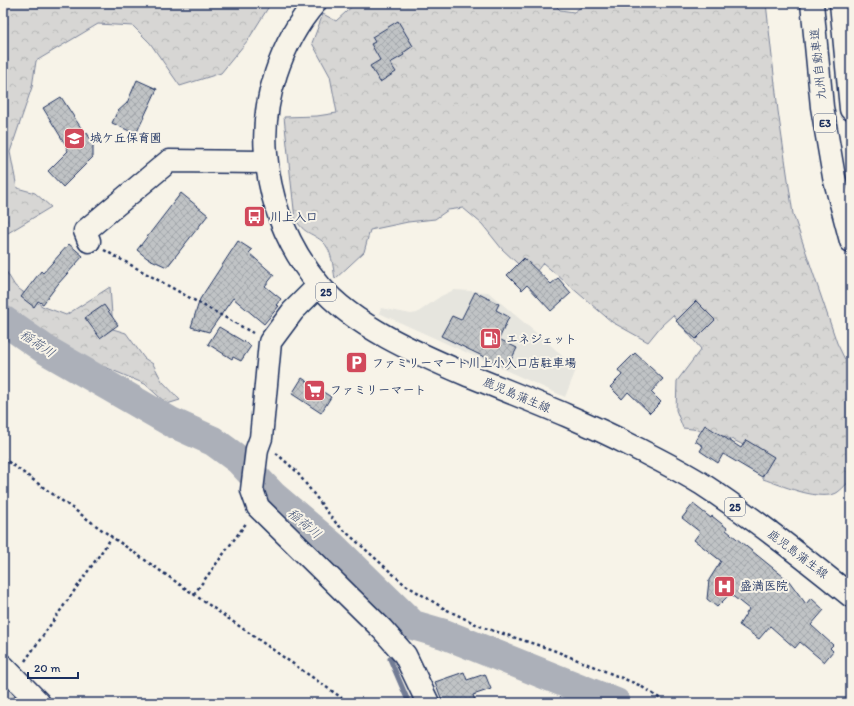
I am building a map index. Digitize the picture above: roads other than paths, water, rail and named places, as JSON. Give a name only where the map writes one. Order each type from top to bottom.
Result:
[{"type":"main road","name":"鹿児島蒲生線","points":[[315,3],[289,42],[268,99],[264,141],[268,181],[276,212],[288,240],[319,285],[334,300],[388,338],[428,359],[608,433],[700,483],[746,514],[851,596]]},
{"type":"main road","name":"九州自動車道","points":[[812,3],[822,107],[834,177],[851,241]]},
{"type":"main road","name":"E3","points":[[841,3],[851,108]]},
{"type":"main road","points":[[89,241],[84,231],[169,161],[266,162]]},
{"type":"main road","points":[[319,285],[292,311],[270,342],[259,444],[255,499],[404,655],[428,703]]},
{"type":"main road","points":[[8,672],[39,703]]},
{"type":"waterway","name":"稲荷川","points":[[3,320],[46,350],[171,422],[213,441],[239,460],[273,496],[332,546],[413,625],[444,634],[616,703]]},
{"type":"waterway","points":[[394,626],[397,610]]},
{"type":"waterway","points":[[390,659],[409,703]]},
{"type":"place","name":"城ケ丘保育園","points":[[75,138]]},
{"type":"place","name":"川上入口","points":[[255,217]]},
{"type":"place","name":"エネジェット","points":[[490,339]]},
{"type":"place","name":"ファミリーマート川上小入口店駐車場","points":[[356,363]]},
{"type":"place","name":"ファミリーマート","points":[[315,390]]},
{"type":"place","name":"盛満医院","points":[[725,586]]}]
